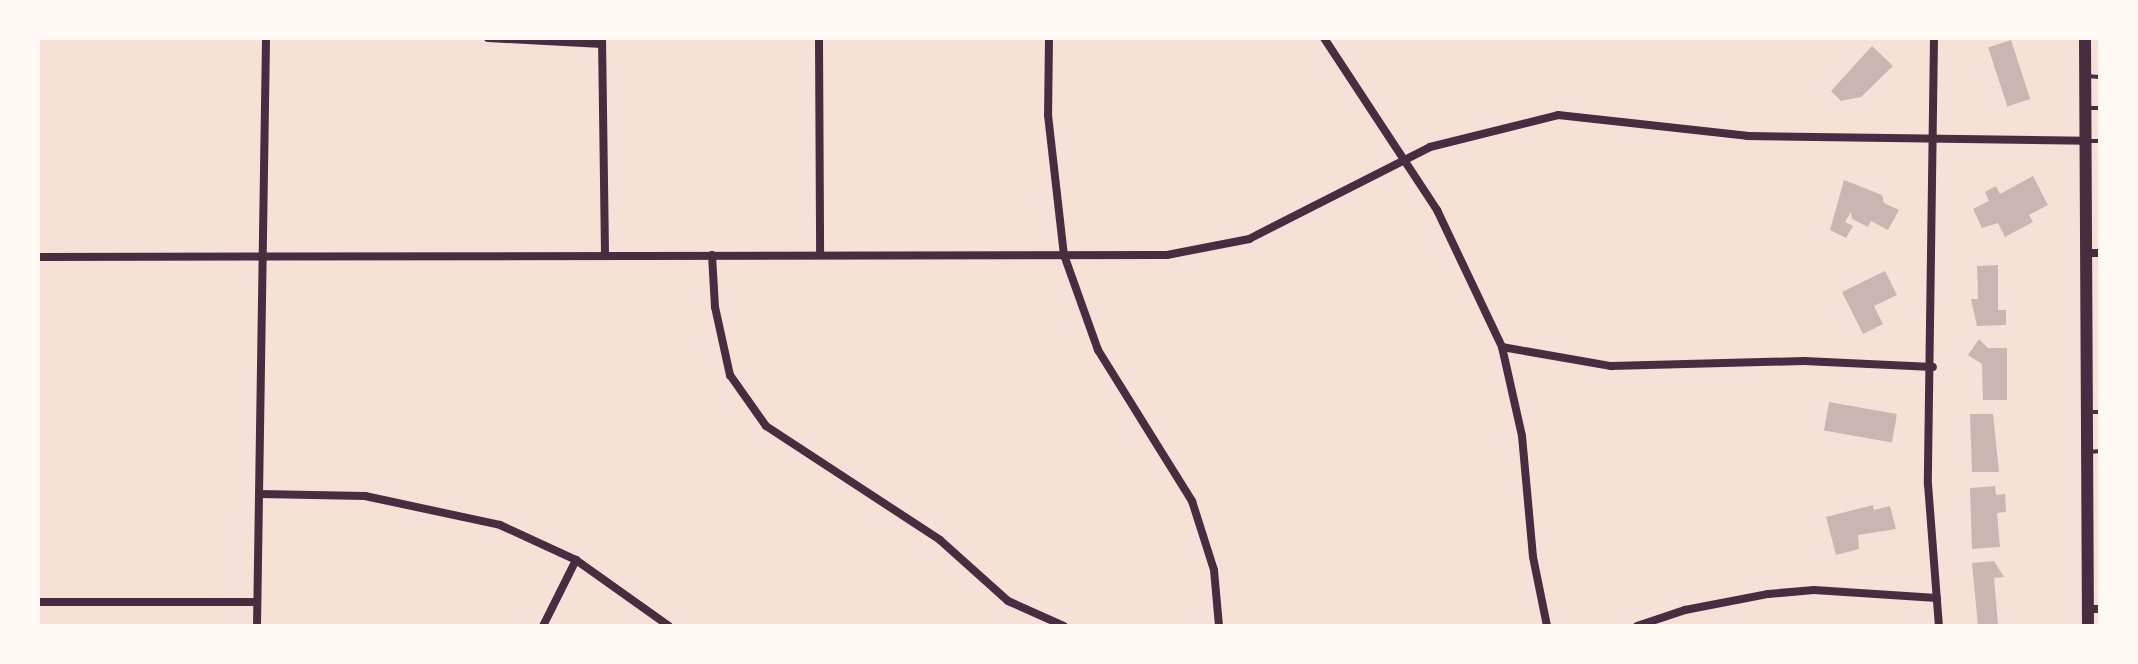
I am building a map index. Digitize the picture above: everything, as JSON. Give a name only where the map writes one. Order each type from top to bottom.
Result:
[{"type":"main road","points":[[2085,38],[2086,253],[2094,383],[2094,609],[2088,626]]},
{"type":"street","points":[[257,626],[266,38]]},
{"type":"street","points":[[488,38],[602,41],[605,255]]},
{"type":"street","points":[[819,38],[820,255]]},
{"type":"street","points":[[1049,38],[1050,143],[1064,255],[1098,350],[1192,501],[1214,570],[1218,625],[1206,626]]},
{"type":"street","points":[[1324,38],[1459,249],[1502,347],[1522,436],[1533,557],[1547,626]]},
{"type":"street","points":[[1934,38],[1933,367],[1928,484],[1939,626]]},
{"type":"street","points":[[38,257],[1193,253],[1255,237],[1430,147],[1558,115],[1747,136],[1934,142],[2085,141]]},
{"type":"street","points":[[2086,253],[2100,253]]},
{"type":"street","points":[[712,255],[715,307],[730,375],[766,426],[940,540],[1008,601],[1064,626]]},
{"type":"street","points":[[1502,347],[1611,366],[1804,361],[1933,367]]},
{"type":"street","points":[[260,494],[365,496],[409,502],[500,525],[576,560],[669,626]]},
{"type":"street","points":[[543,626],[576,560]]},
{"type":"street","points":[[1637,626],[1685,610],[1768,594],[1814,590],[1937,598]]},
{"type":"street","points":[[38,602],[257,602]]},
{"type":"lane","points":[[2085,76],[2100,77]]},
{"type":"lane","points":[[2085,108],[2100,108]]},
{"type":"lane","points":[[2085,141],[2100,141]]},
{"type":"building","points":[[2011,40],[2030,99],[2007,106],[1988,47]]},
{"type":"building","points":[[1872,46],[1893,66],[1861,97],[1841,101],[1831,91]]},
{"type":"building","points":[[2033,176],[2048,205],[2029,215],[2033,222],[2005,237],[1998,223],[1982,228],[1973,209],[1989,201],[1985,192],[1996,186],[2000,194]]},
{"type":"building","points":[[1844,180],[1882,195],[1884,203],[1899,210],[1888,230],[1871,221],[1868,227],[1852,219],[1851,212],[1845,222],[1853,226],[1846,238],[1830,230]]},
{"type":"building","points":[[1998,265],[1998,310],[2006,310],[2006,325],[1977,326],[1971,299],[1978,299],[1977,266]]},
{"type":"building","points":[[1885,271],[1897,295],[1874,306],[1883,324],[1863,334],[1842,292]]},
{"type":"building","points":[[1979,339],[1988,348],[2007,348],[2007,400],[1983,400],[1982,364],[1968,355]]},
{"type":"building","points":[[1829,402],[1897,414],[1892,443],[1824,431]]},
{"type":"building","points":[[1970,414],[1993,414],[1999,472],[1972,472]]},
{"type":"building","points":[[1995,486],[1996,495],[2005,494],[2006,512],[1997,513],[2000,547],[1972,549],[1970,488]]},
{"type":"building","points":[[1873,505],[1874,510],[1890,506],[1896,529],[1858,535],[1859,549],[1836,555],[1826,517]]},
{"type":"building","points":[[1994,561],[2004,577],[1994,578],[1998,624],[1978,626],[1972,563]]}]
